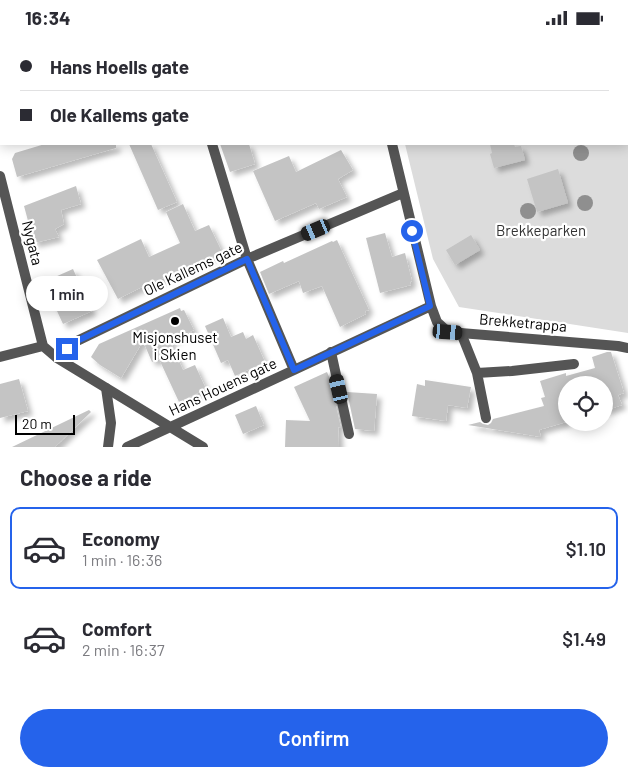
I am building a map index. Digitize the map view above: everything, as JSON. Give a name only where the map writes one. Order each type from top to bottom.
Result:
[{"type":"street","points":[[212,145],[247,259],[294,370]]},
{"type":"street","points":[[392,145],[430,306]]},
{"type":"street","name":"Nygata","points":[[0,176],[43,346]]},
{"type":"street","name":"Ole Kallems gate","points":[[57,358],[77,341],[247,259],[403,193]]},
{"type":"street","name":"Brekketrappa","points":[[430,306],[437,322],[448,332],[628,348]]},
{"type":"street","name":"Hans Houens gate","points":[[127,447],[430,306]]},
{"type":"street","points":[[461,333],[476,373],[486,418]]},
{"type":"street","points":[[0,357],[43,346],[57,358],[203,447]]},
{"type":"street","points":[[331,352],[349,434]]},
{"type":"street","points":[[476,373],[574,364]]},
{"type":"street","points":[[106,387],[111,423],[108,447]]},
{"type":"green space","name":"Brekkeparken","points":[[405,145],[628,145],[628,333],[459,307],[433,259]]},
{"type":"building","points":[[42,145],[116,145],[116,148],[17,177],[12,159],[15,153]]},
{"type":"building","points":[[129,145],[151,145],[177,202],[158,210]]},
{"type":"building","points":[[220,145],[249,145],[255,164],[230,172]]},
{"type":"building","points":[[490,145],[521,146],[525,160],[494,168],[490,154],[492,153]]},
{"type":"building","points":[[341,150],[353,170],[338,179],[347,197],[319,209],[316,203],[275,221],[253,171],[289,156],[296,172]]},
{"type":"building","points":[[558,169],[568,203],[537,212],[527,179]]},
{"type":"building","points":[[76,186],[81,204],[61,210],[64,224],[55,229],[59,237],[34,243],[24,206]]},
{"type":"building","points":[[183,204],[195,231],[209,225],[222,252],[156,280],[118,299],[97,260],[141,239],[149,257],[180,243],[166,212]]},
{"type":"building","points":[[385,233],[392,257],[405,253],[412,281],[410,282],[411,285],[380,293],[366,238]]},
{"type":"building","points":[[471,235],[480,250],[455,265],[446,250]]},
{"type":"building","points":[[337,240],[369,310],[365,311],[366,314],[340,327],[322,286],[303,293],[299,281],[269,294],[260,272]]},
{"type":"building","points":[[73,269],[92,311],[63,324],[52,300],[63,295],[55,277]]},
{"type":"building","points":[[180,308],[181,311],[184,310],[194,330],[170,341],[183,370],[195,365],[206,389],[179,402],[159,359],[152,362],[143,341],[121,378],[91,357],[99,344]]},
{"type":"building","points":[[223,318],[231,337],[243,332],[246,339],[253,335],[265,362],[235,376],[228,360],[221,363],[205,326]]},
{"type":"building","points":[[611,352],[624,393],[618,395],[622,405],[613,408],[613,376],[566,376],[595,368],[592,357]]},
{"type":"building","points":[[327,372],[341,428],[338,427],[339,447],[285,447],[286,420],[310,421],[294,387]]},
{"type":"building","points":[[566,373],[566,376],[558,376],[558,424],[539,430],[541,437],[468,425],[480,422],[488,425],[493,419],[544,406],[541,398],[545,397],[540,381]]},
{"type":"building","points":[[19,379],[28,411],[0,418],[0,384]]},
{"type":"building","points":[[425,380],[471,387],[467,408],[448,405],[446,421],[412,416],[417,384],[425,386]]},
{"type":"building","points":[[347,392],[377,394],[374,431],[355,429]]},
{"type":"building","points":[[256,406],[264,425],[243,434],[235,415]]},
{"type":"building","points":[[89,410],[91,412],[55,447],[12,447]]},
{"type":"place","name":"Misjonshuset i Skien","points":[[175,321]]},
{"type":"route","points":[[67,349],[77,341],[247,259],[294,370],[430,306],[412,231]]}]
